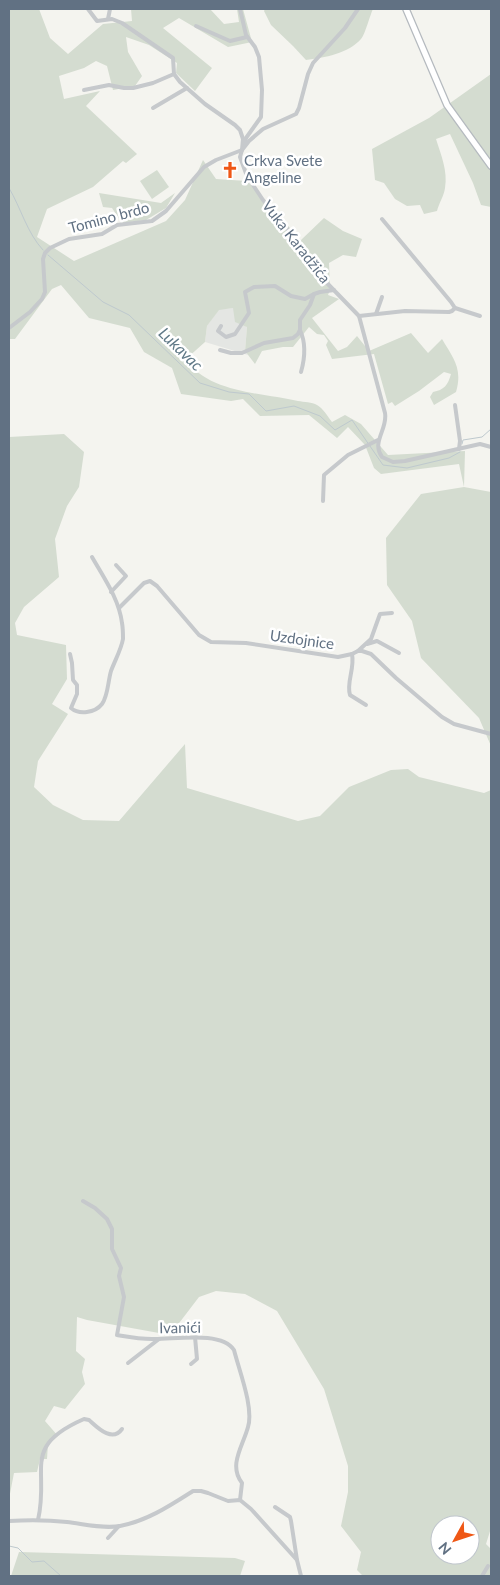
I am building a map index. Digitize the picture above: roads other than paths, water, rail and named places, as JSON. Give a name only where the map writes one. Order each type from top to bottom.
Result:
[{"type":"street","points":[[88,9],[97,21],[108,19],[122,23],[173,58],[174,74],[187,88],[240,130],[243,139],[242,150]]},
{"type":"street","points":[[108,19],[110,9]]},
{"type":"street","points":[[240,9],[248,37],[259,57],[261,67],[261,114],[259,121],[246,138],[242,150]]},
{"type":"street","points":[[242,150],[249,141],[264,129],[296,114],[313,63],[345,28],[358,9]]},
{"type":"street","points":[[406,9],[447,105],[491,166]]},
{"type":"street","points":[[196,26],[230,41],[248,37]]},
{"type":"street","points":[[84,90],[109,85],[133,88],[153,83],[174,74]]},
{"type":"street","points":[[153,108],[187,88]]},
{"type":"street","name":"Vuka Karadžića","points":[[242,150],[241,162],[258,192],[290,230],[304,257],[334,290]]},
{"type":"street","name":"Tomino brdo","points":[[9,328],[30,312],[42,299],[45,292],[43,259],[45,253],[50,248],[69,239],[102,234],[117,225],[152,220],[166,211],[204,167],[242,150]]},
{"type":"street","points":[[382,219],[455,308],[480,316]]},
{"type":"street","points":[[221,326],[218,331],[226,337],[235,334],[248,313],[245,292],[254,287],[275,286],[291,296],[305,299],[320,292],[334,290],[359,316],[385,413],[386,421],[378,440],[378,448],[382,458],[393,462],[405,461],[480,444],[491,447]]},
{"type":"street","points":[[301,372],[305,359],[300,320],[310,305],[314,294]]},
{"type":"street","points":[[376,314],[382,297]]},
{"type":"street","points":[[359,316],[405,311],[449,312],[455,308]]},
{"type":"street","points":[[220,350],[242,353],[264,344],[292,338],[300,330]]},
{"type":"street","points":[[454,405],[460,440],[458,449]]},
{"type":"street","points":[[323,501],[324,475],[348,455],[378,440]]},
{"type":"street","points":[[70,654],[73,680],[77,685],[77,694],[71,708],[84,712],[98,708],[106,695],[123,636],[118,608],[92,557]]},
{"type":"street","points":[[111,592],[126,576],[116,565]]},
{"type":"street","name":"Uzdojnice","points":[[118,608],[144,583],[150,581],[157,586],[199,635],[211,642],[246,642],[338,657],[352,654],[366,644]]},
{"type":"street","points":[[366,644],[371,639],[380,614],[392,613]]},
{"type":"street","points":[[366,644],[377,640],[399,653]]},
{"type":"street","points":[[358,651],[371,654],[442,717],[454,724],[491,734]]},
{"type":"street","points":[[352,654],[354,663],[349,691],[353,698],[366,705]]},
{"type":"street","name":"Ivanići","points":[[83,1201],[95,1208],[107,1219],[112,1229],[112,1249],[121,1268],[119,1276],[124,1297],[117,1335],[159,1339],[202,1337],[223,1342],[234,1350],[250,1416],[236,1464],[238,1478],[242,1483],[240,1500]]},
{"type":"street","points":[[191,1364],[197,1359],[195,1337]]},
{"type":"street","points":[[128,1363],[159,1339]]},
{"type":"street","points":[[38,1520],[42,1453],[50,1440],[84,1419],[89,1420],[108,1434],[116,1434],[122,1429]]},
{"type":"street","points":[[9,1521],[38,1520],[87,1526],[118,1526],[146,1518],[193,1491],[201,1491],[228,1501],[240,1500],[251,1509],[297,1560]]},
{"type":"street","points":[[275,1507],[290,1517],[292,1521],[301,1576]]},
{"type":"street","points":[[108,1538],[118,1526]]},
{"type":"street","points":[[482,1576],[488,1566]]},
{"type":"waterway","name":"Lukavac","points":[[9,188],[28,228],[43,250]]},
{"type":"waterway","name":"Lukavac","points":[[48,255],[103,302],[129,315],[200,383],[229,392],[249,394],[266,411],[294,406],[320,416],[335,430],[352,420],[383,465],[407,468],[449,458],[460,452]]},
{"type":"waterway","name":"Lukavac","points":[[462,444],[463,440],[482,437],[491,429]]},
{"type":"waterway","points":[[9,1546],[18,1548],[32,1562],[44,1561],[61,1576]]},
{"type":"place","name":"Crkva Svete Angeline","points":[[230,170]]}]
